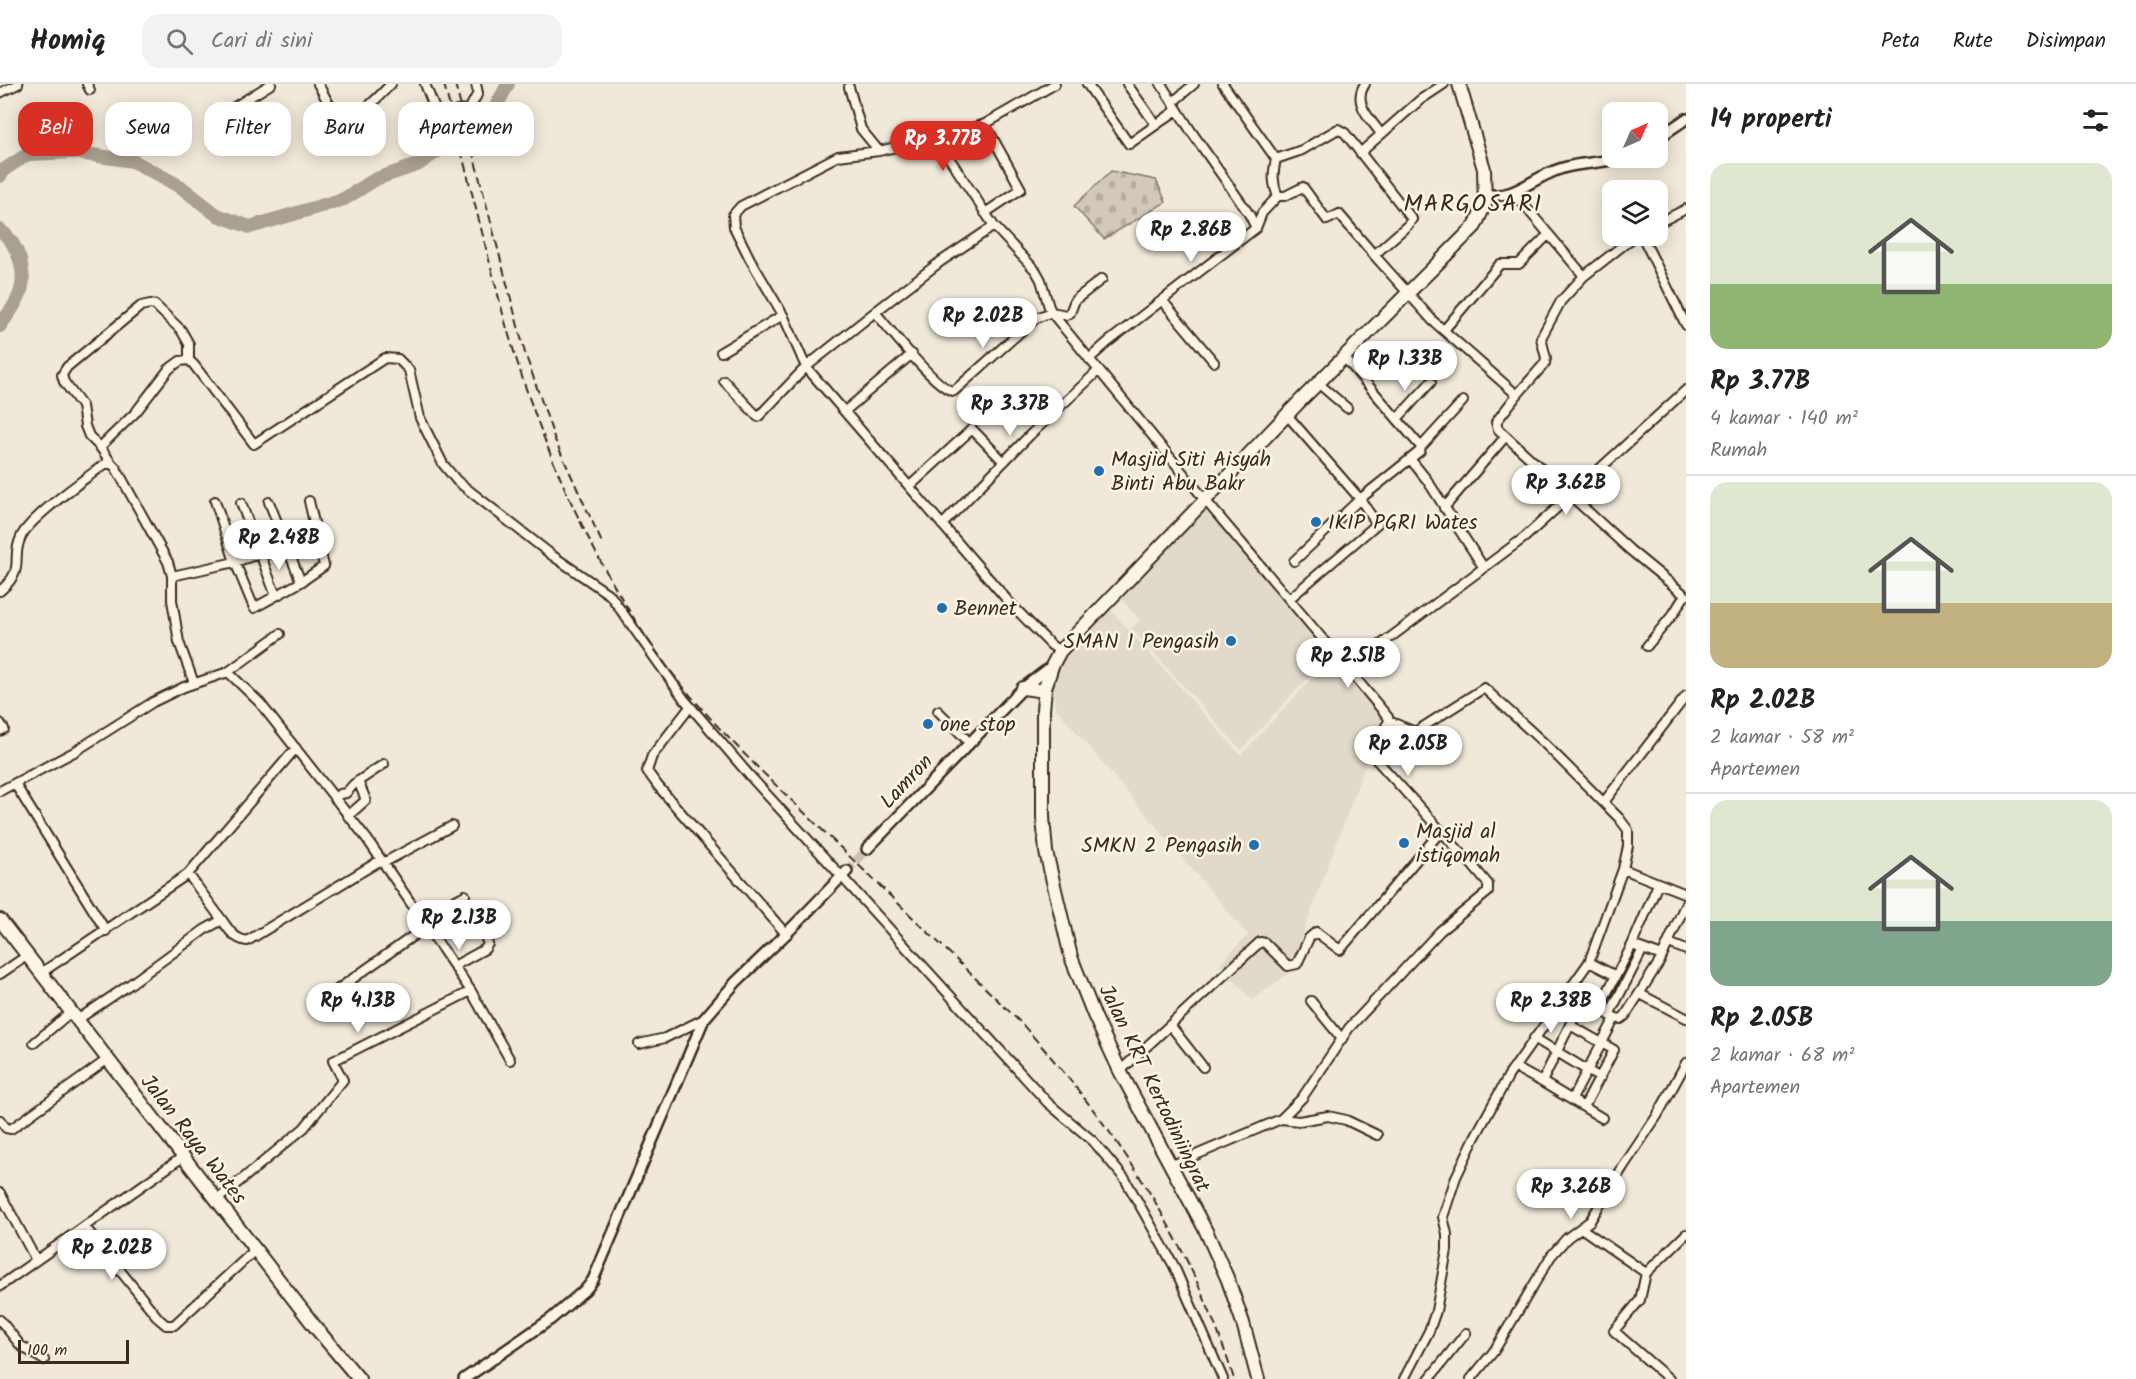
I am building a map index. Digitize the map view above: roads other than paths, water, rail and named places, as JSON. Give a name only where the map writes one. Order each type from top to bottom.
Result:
[{"type":"main road","name":"Jalan KRT Kertodiniingrat","points":[[1258,1379],[1243,1323],[1228,1280],[1206,1231],[1120,1071],[1071,957],[1046,852],[1043,816],[1045,691],[1052,666],[1060,651],[1318,383],[1474,226],[1485,204],[1484,169],[1459,84]]},
{"type":"main road","points":[[1023,688],[1045,691]]},
{"type":"main road","name":"Jalan Raya Wates","points":[[0,920],[316,1328],[359,1379]]},
{"type":"street","points":[[0,93],[18,84]]},
{"type":"street","points":[[242,102],[271,84]]},
{"type":"street","points":[[318,84],[335,113],[345,120],[351,119],[363,110],[391,84]]},
{"type":"street","points":[[425,84],[436,112],[444,118],[457,111],[470,108],[478,93],[476,84]]},
{"type":"street","points":[[1055,84],[985,124],[879,151],[838,156],[741,206],[733,214],[734,227],[783,315],[806,367],[1009,602],[1051,645],[1060,651]]},
{"type":"street","points":[[1086,84],[1129,144],[1156,125],[1194,84]]},
{"type":"street","points":[[1127,84],[1156,125]]},
{"type":"street","points":[[1161,84],[1249,214],[1256,228]]},
{"type":"street","points":[[1222,84],[1276,159],[1273,173],[1278,196]]},
{"type":"street","points":[[1365,84],[1360,92],[1360,102],[1381,134]]},
{"type":"street","points":[[1360,153],[1420,100],[1444,84]]},
{"type":"street","points":[[849,87],[861,129],[879,151]]},
{"type":"street","points":[[1668,131],[1686,119]]},
{"type":"street","points":[[985,124],[1021,189],[985,213]]},
{"type":"street","points":[[1276,159],[1302,150],[1338,129],[1346,133],[1412,219],[1374,255]]},
{"type":"street","points":[[936,138],[994,226],[1036,270],[1052,312],[1098,371],[1388,717],[1389,722],[1373,748],[1372,755],[1490,888],[1432,938],[1349,1028],[1309,1089],[1281,1119],[1170,1166]]},
{"type":"street","points":[[1486,194],[1500,196],[1513,192],[1553,171],[1602,161]]},
{"type":"street","points":[[1089,359],[1256,228],[1262,213],[1278,196],[1285,196],[1303,187],[1326,220],[1339,214],[1408,293],[1444,330],[1517,395]]},
{"type":"street","points":[[1513,192],[1584,276]]},
{"type":"street","points":[[1668,218],[1686,209]]},
{"type":"street","points":[[724,381],[758,417],[806,367],[940,262],[994,226]]},
{"type":"street","points":[[1444,330],[1500,264],[1519,264],[1548,235]]},
{"type":"street","points":[[1622,246],[1584,276],[1561,301],[1543,332],[1542,344],[1546,358],[1543,368],[1517,395],[1496,422],[1498,429],[1630,550],[1685,596],[1647,646]]},
{"type":"street","points":[[1647,246],[1686,325]]},
{"type":"street","points":[[875,312],[943,388],[954,391],[1036,318],[1052,312],[1066,315],[1070,313],[1075,300],[1102,279]]},
{"type":"street","points":[[1162,300],[1215,362]]},
{"type":"street","points":[[111,465],[100,447],[89,436],[82,406],[64,382],[62,375],[67,367],[141,306],[155,305],[181,330],[189,344],[189,360],[254,444],[385,358],[398,359],[409,370],[420,418],[443,464],[457,481],[553,556],[610,595],[690,707],[844,874],[1048,1103],[1080,1128],[1115,1166],[1125,1179],[1174,1266],[1223,1379]]},
{"type":"street","points":[[722,352],[783,315]]},
{"type":"street","points":[[845,411],[912,354]]},
{"type":"street","points":[[1344,357],[1421,447]]},
{"type":"street","points":[[100,447],[136,412],[169,369],[180,361],[189,360]]},
{"type":"street","points":[[942,525],[1098,371]]},
{"type":"street","points":[[1397,419],[1431,382]]},
{"type":"street","points":[[1318,383],[1347,408]]},
{"type":"street","points":[[1348,669],[1525,537],[1686,390]]},
{"type":"street","points":[[1294,561],[1360,500],[1411,460],[1463,401]]},
{"type":"street","points":[[1287,415],[1377,522],[1375,527],[1289,599]]},
{"type":"street","points":[[910,486],[972,429],[1004,462]]},
{"type":"street","points":[[1444,508],[1506,436]]},
{"type":"street","points":[[1411,460],[1485,568]]},
{"type":"street","points":[[0,591],[8,585],[16,571],[18,543],[31,524],[105,464],[111,465],[116,468],[168,562],[172,576],[172,600],[179,642],[194,683]]},
{"type":"street","points":[[215,501],[235,562],[254,608],[322,569],[325,562],[309,501]]},
{"type":"street","points":[[269,502],[301,582]]},
{"type":"street","points":[[241,503],[276,596]]},
{"type":"street","points":[[172,576],[235,562],[285,544]]},
{"type":"street","points":[[0,791],[74,752],[153,702],[194,683],[228,672],[280,634]]},
{"type":"street","name":"Lamron","points":[[867,849],[1023,688],[1052,666]]},
{"type":"street","points":[[228,672],[260,704],[296,748],[382,862],[471,991],[510,1060]]},
{"type":"street","points":[[1389,722],[1415,732],[1484,688],[1604,802],[1628,830],[1628,846],[1623,868],[1589,962],[1500,1089],[1456,1177],[1443,1217],[1447,1234],[1447,1250],[1436,1311],[1404,1379]]},
{"type":"street","points":[[1604,802],[1686,696]]},
{"type":"street","points":[[690,707],[652,756],[647,771],[657,786],[786,934]]},
{"type":"street","points":[[938,711],[969,742]]},
{"type":"street","points":[[0,723],[4,729],[0,731]]},
{"type":"street","points":[[41,973],[106,932],[188,874],[296,748]]},
{"type":"street","points":[[334,798],[348,792],[358,781],[384,764]]},
{"type":"street","points":[[348,816],[366,800],[358,781]]},
{"type":"street","points":[[15,784],[106,932]]},
{"type":"street","points":[[188,874],[232,934],[247,941],[382,862],[452,826]]},
{"type":"street","points":[[1120,1071],[1260,942],[1265,943],[1288,966],[1297,964],[1309,938],[1316,932],[1340,950],[1441,831]]},
{"type":"street","points":[[1623,868],[1686,894]]},
{"type":"street","points":[[464,1379],[551,1319],[587,1288],[593,1280],[704,1019],[736,982],[844,874]]},
{"type":"street","points":[[1599,1008],[1632,945],[1658,884]]},
{"type":"street","points":[[422,918],[465,895]]},
{"type":"street","points":[[1570,991],[1612,1016],[1621,1018],[1625,1016],[1662,956],[1686,903]]},
{"type":"street","points":[[34,1043],[74,1016],[129,985],[204,930],[222,920]]},
{"type":"street","points":[[334,992],[427,926]]},
{"type":"street","points":[[454,966],[485,949],[488,944],[486,937]]},
{"type":"street","points":[[1669,943],[1686,950]]},
{"type":"street","points":[[1632,945],[1662,956]]},
{"type":"street","points":[[1572,1099],[1602,1042],[1643,949]]},
{"type":"street","points":[[0,974],[28,955]]},
{"type":"street","points":[[1589,962],[1616,976]]},
{"type":"street","points":[[217,1200],[304,1128],[343,1080],[333,1061],[471,991]]},
{"type":"street","points":[[1640,994],[1686,1018]]},
{"type":"street","points":[[1542,1082],[1583,998]]},
{"type":"street","points":[[1311,1001],[1342,1039]]},
{"type":"street","points":[[639,1044],[665,1038],[704,1019]]},
{"type":"street","points":[[1170,1025],[1203,1067]]},
{"type":"street","points":[[1570,1025],[1612,1048],[1614,1052],[1584,1107]]},
{"type":"street","points":[[1534,1038],[1600,1078]]},
{"type":"street","points":[[0,1120],[6,1128],[11,1129],[108,1059]]},
{"type":"street","points":[[1471,1379],[1494,1351],[1551,1256],[1567,1238],[1590,1221],[1657,1116],[1686,1063]]},
{"type":"street","points":[[1514,1067],[1602,1118]]},
{"type":"street","points":[[1281,1119],[1299,1120],[1328,1116],[1346,1120],[1377,1135]]},
{"type":"street","points":[[0,1287],[184,1156]]},
{"type":"street","points":[[0,1193],[36,1260]]},
{"type":"street","points":[[85,1227],[166,1325],[174,1324],[255,1250]]},
{"type":"street","points":[[1581,1228],[1646,1274]]},
{"type":"street","points":[[1669,1379],[1614,1331],[1640,1300],[1646,1274],[1686,1234]]},
{"type":"street","points":[[0,1320],[21,1346],[44,1360]]},
{"type":"street","points":[[1429,1379],[1466,1333]]},
{"type":"waterway","points":[[0,176],[5,169],[28,154],[72,152],[133,161],[181,187],[217,215],[250,227],[344,199],[376,179],[417,165],[445,146],[478,133],[492,114],[508,84]]},
{"type":"waterway","points":[[0,230],[7,236],[17,252],[22,271],[21,289],[16,302],[0,326]]},
{"type":"tunnel","points":[[847,871],[867,849]]},
{"type":"railway","points":[[444,84],[504,318],[531,402],[563,485],[624,603],[666,665],[726,735],[1021,1023],[1089,1104],[1147,1189],[1173,1234],[1196,1280],[1234,1379]]},
{"type":"railway","points":[[455,84],[525,353],[555,440],[603,545]]},
{"type":"place","name":"Masjid Siti Aisyah Binti Abu Bakr","points":[[1099,471]]},
{"type":"place","name":"IKIP PGRI Wates","points":[[1316,522]]},
{"type":"place","name":"Bennet","points":[[942,608]]},
{"type":"place","name":"SMAN 1 Pengasih","points":[[1231,641]]},
{"type":"place","name":"one stop","points":[[928,724]]},
{"type":"place","name":"Masjid al istiqomah","points":[[1404,843]]},
{"type":"place","name":"SMKN 2 Pengasih","points":[[1254,845]]},
{"type":"district","name":"MARGOSARI","points":[[1473,203]]}]
